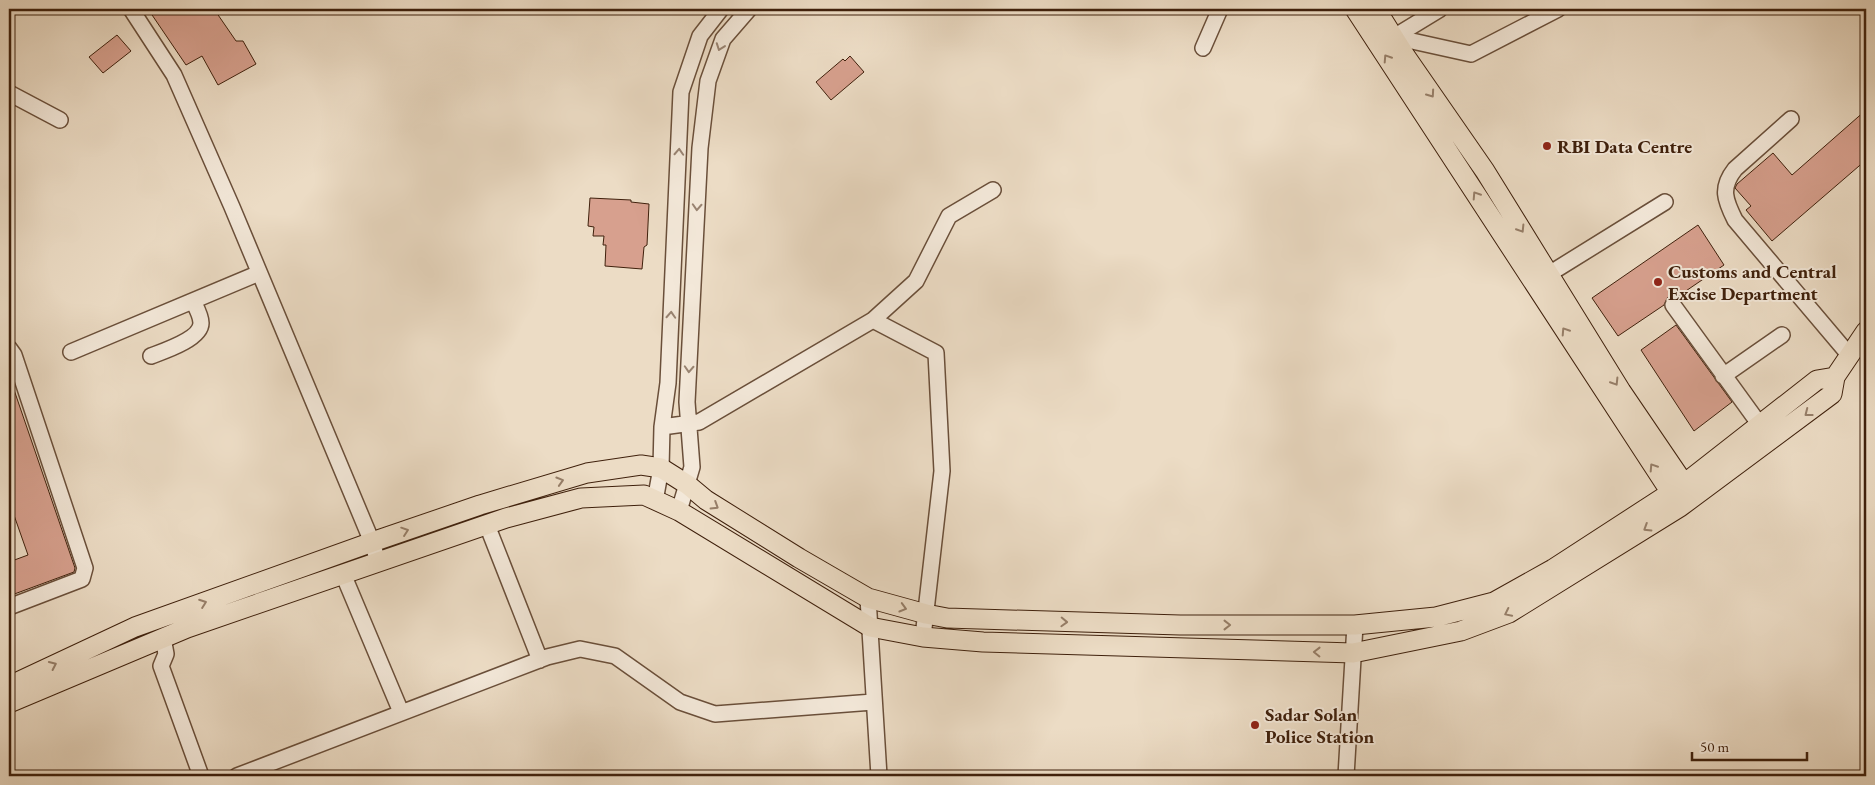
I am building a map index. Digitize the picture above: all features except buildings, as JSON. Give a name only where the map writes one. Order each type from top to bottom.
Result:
[{"type":"main road","points":[[1355,9],[1682,496]]},
{"type":"main road","points":[[1376,9],[1485,171],[1621,391],[1682,496]]},
{"type":"main road","points":[[9,703],[187,628],[488,524],[581,498],[644,495],[679,511],[870,627],[923,637],[993,643],[1353,653],[1461,631],[1509,614],[1832,394],[1835,377],[1866,331]]},
{"type":"main road","points":[[9,686],[135,627],[372,542],[480,505],[587,473],[642,465],[661,468],[688,485],[706,500],[868,598],[926,614],[947,618],[1180,625],[1355,625],[1436,617],[1494,602],[1682,496],[1760,425],[1816,380],[1835,377]]},
{"type":"street","points":[[131,9],[174,75],[372,542],[378,562]]},
{"type":"street","points":[[655,500],[661,468],[662,426],[668,383],[681,92],[700,36],[721,9]]},
{"type":"street","points":[[679,511],[692,467],[687,402],[700,148],[708,82],[723,39],[749,9]]},
{"type":"street","points":[[1203,48],[1220,9]]},
{"type":"street","points":[[1394,37],[1440,9]]},
{"type":"street","points":[[1394,37],[1471,54],[1558,9]]},
{"type":"street","points":[[9,93],[60,120]]},
{"type":"street","points":[[1791,119],[1735,169],[1729,177],[1725,188],[1725,198],[1734,220],[1850,356]]},
{"type":"street","points":[[662,426],[699,422],[873,320],[916,281],[949,216],[993,190]]},
{"type":"street","points":[[1549,274],[1665,202]]},
{"type":"street","points":[[70,352],[259,273]]},
{"type":"street","points":[[151,356],[187,341],[196,334],[202,320],[193,301]]},
{"type":"street","points":[[1672,305],[1760,425]]},
{"type":"street","points":[[873,320],[936,353],[942,471],[923,637]]},
{"type":"street","points":[[1723,376],[1782,335]]},
{"type":"street","points":[[9,348],[14,355],[85,568],[82,579],[9,607]]},
{"type":"street","points":[[488,524],[540,660]]},
{"type":"street","points":[[343,574],[401,712]]},
{"type":"street","points":[[868,598],[879,776]]},
{"type":"street","points":[[1346,776],[1355,625]]},
{"type":"street","points":[[163,638],[166,654],[161,666],[201,776]]},
{"type":"street","points":[[238,776],[401,712],[540,660],[580,648],[615,656],[680,702],[715,714],[873,702]]},
{"type":"place","name":"RBI Data Centre","points":[[1547,146]]},
{"type":"place","name":"Customs and Central Excise Department","points":[[1658,282]]},
{"type":"place","name":"Sadar Solan Police Station","points":[[1255,725]]}]
